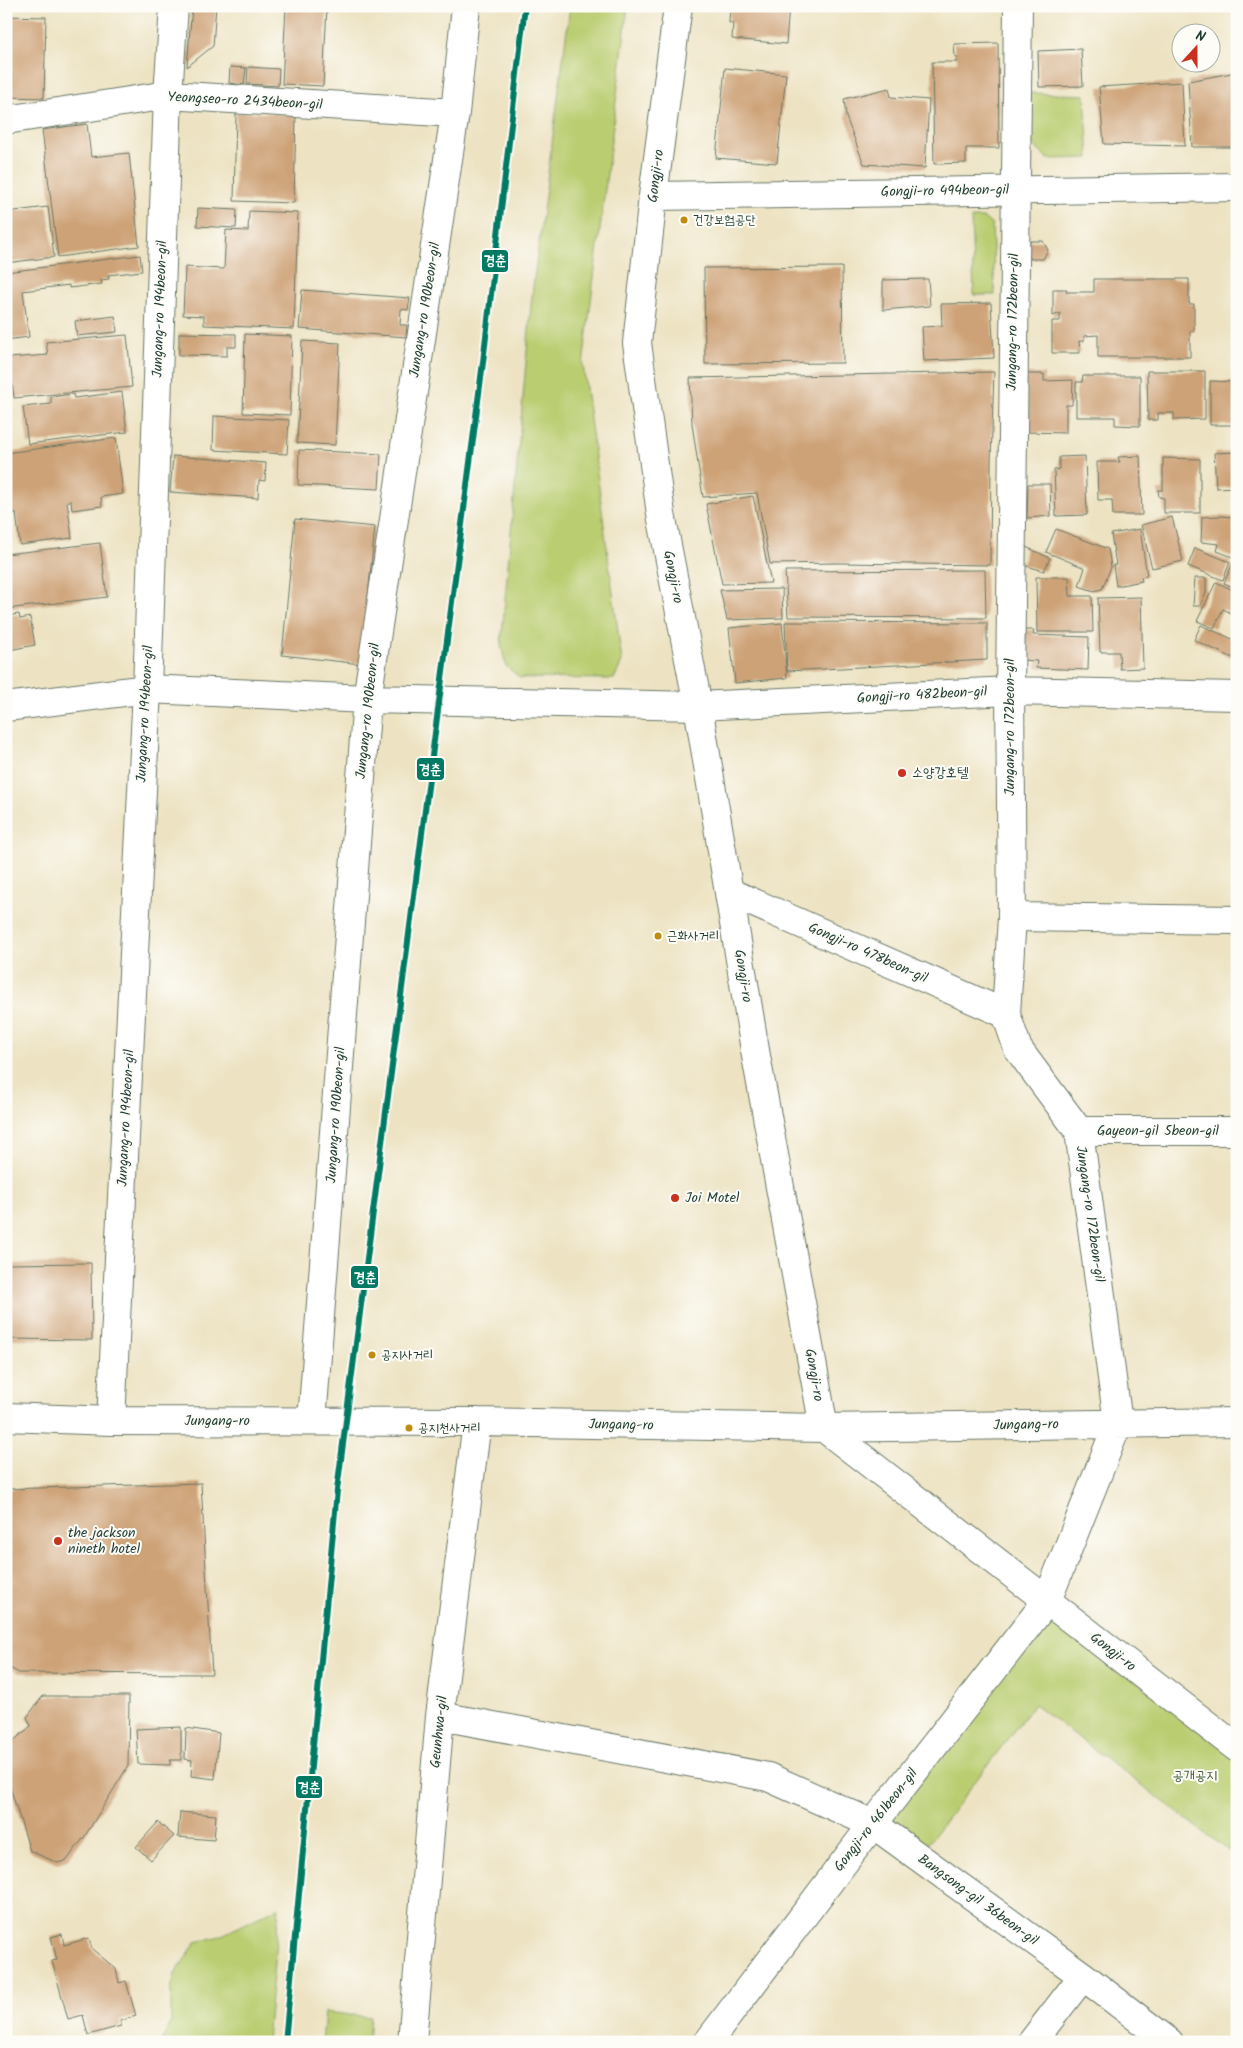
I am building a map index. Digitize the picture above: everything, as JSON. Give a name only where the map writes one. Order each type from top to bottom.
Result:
[{"type":"street","name":"Jungang-ro 194beon-gil","points":[[111,1421],[147,689],[168,95],[174,6]]},
{"type":"street","name":"Jungang-ro 190beon-gil","points":[[312,1421],[367,699],[455,113],[466,6]]},
{"type":"street","name":"Gongji-ro","points":[[678,6],[653,196],[637,344],[661,514],[698,706],[756,1056],[824,1428],[1237,1748]]},
{"type":"street","name":"Jungang-ro 172beon-gil","points":[[1018,6],[1014,189],[1010,691],[1012,917],[1006,1014],[1018,1050],[1079,1132],[1118,1423]]},
{"type":"street","name":"Yeongseo-ro 2434beon-gil","points":[[6,120],[168,95],[455,113]]},
{"type":"street","name":"Gongji-ro 494beon-gil","points":[[653,196],[1237,187]]},
{"type":"street","name":"Gongji-ro 482beon-gil","points":[[6,708],[147,689],[367,699],[698,706],[1010,691],[1237,696]]},
{"type":"street","name":"Gongji-ro 478beon-gil","points":[[729,892],[1006,1014]]},
{"type":"street","points":[[1012,917],[1237,920]]},
{"type":"street","name":"Gayeon-gil 5beon-gil","points":[[1079,1132],[1237,1131]]},
{"type":"street","name":"Jungang-ro","points":[[8,1417],[111,1421],[477,1422],[824,1428],[1237,1422]]},
{"type":"street","name":"Geunhwa-gil","points":[[412,2042],[440,1716],[477,1422]]},
{"type":"street","name":"Gongji-ro 461beon-gil","points":[[708,2042],[873,1824],[1047,1601],[1118,1423]]},
{"type":"street","name":"Bangsong-gil 36beon-gil","points":[[440,1716],[768,1777],[873,1824],[1082,1976],[1169,2042]]},
{"type":"street","points":[[1032,2042],[1082,1976]]},
{"type":"green space","points":[[570,6],[628,6],[583,365],[622,662],[614,679],[520,678],[506,666],[501,645],[532,295]]},
{"type":"green space","points":[[1029,93],[1085,95],[1089,158],[1048,159],[1030,142]]},
{"type":"green space","points":[[971,218],[984,218],[992,225],[995,295],[974,295]]},
{"type":"green space","name":"공개공지","points":[[1044,1612],[1237,1757],[1237,1857],[1034,1704],[921,1853],[883,1824]]},
{"type":"green space","points":[[279,1907],[267,2042],[161,2042],[171,2023],[171,1989],[175,1974],[196,1942],[220,1936]]},
{"type":"green space","points":[[325,2012],[370,2017],[368,2042],[322,2042]]},
{"type":"building","points":[[192,6],[216,6],[213,46],[187,67]]},
{"type":"building","points":[[286,6],[327,6],[323,86],[282,84]]},
{"type":"building","points":[[730,6],[789,6],[786,44],[732,39],[733,23],[729,23]]},
{"type":"building","points":[[6,16],[46,17],[44,98],[6,97]]},
{"type":"building","points":[[998,43],[999,148],[966,148],[966,163],[934,164],[932,62],[957,62],[954,44]]},
{"type":"building","points":[[1081,49],[1083,86],[1039,87],[1038,51]]},
{"type":"building","points":[[230,67],[246,68],[244,85],[229,83]]},
{"type":"building","points":[[248,67],[279,69],[278,86],[247,84]]},
{"type":"building","points":[[725,68],[786,74],[777,163],[716,158]]},
{"type":"building","points":[[1237,72],[1237,147],[1192,147],[1188,81]]},
{"type":"building","points":[[1182,82],[1185,146],[1104,144],[1099,87]]},
{"type":"building","points":[[889,88],[891,97],[929,100],[925,168],[864,164],[846,117],[844,99]]},
{"type":"building","points":[[236,112],[296,114],[294,203],[234,201]]},
{"type":"building","points":[[87,124],[91,157],[129,153],[139,246],[58,257],[42,130]]},
{"type":"building","points":[[48,207],[54,257],[6,263],[6,212]]},
{"type":"building","points":[[198,208],[237,210],[236,228],[197,226]]},
{"type":"building","points":[[249,211],[298,213],[294,329],[204,325],[204,316],[183,315],[185,267],[224,269],[226,230],[248,231]]},
{"type":"building","points":[[1031,241],[1043,241],[1048,250],[1043,259],[1031,259],[1025,250]]},
{"type":"building","points":[[140,255],[142,271],[108,275],[109,279],[101,280],[102,284],[69,288],[69,285],[23,291],[29,337],[6,340],[6,272]]},
{"type":"building","points":[[842,267],[843,363],[705,364],[704,268]]},
{"type":"building","points":[[928,279],[930,306],[883,310],[883,280]]},
{"type":"building","points":[[1094,279],[1189,279],[1189,304],[1194,304],[1194,331],[1190,331],[1190,357],[1098,357],[1098,335],[1084,336],[1084,341],[1079,341],[1080,353],[1052,353],[1052,321],[1060,321],[1060,313],[1053,316],[1053,289],[1067,289],[1066,292],[1094,292]]},
{"type":"building","points":[[302,290],[410,298],[408,310],[401,309],[400,325],[407,325],[406,337],[299,329]]},
{"type":"building","points":[[991,303],[994,358],[924,361],[922,327],[942,326],[941,304]]},
{"type":"building","points":[[115,316],[117,332],[77,336],[75,321]]},
{"type":"building","points":[[179,333],[236,334],[236,347],[227,347],[227,356],[179,355]]},
{"type":"building","points":[[245,334],[292,336],[290,415],[243,413]]},
{"type":"building","points":[[127,335],[132,387],[14,398],[9,358],[48,355],[46,342]]},
{"type":"building","points":[[302,341],[340,343],[335,445],[297,443]]},
{"type":"building","points":[[1147,371],[1205,371],[1205,419],[1174,420],[1174,413],[1158,413],[1158,420],[1148,420]]},
{"type":"building","points":[[994,372],[990,565],[770,564],[757,493],[703,497],[692,424],[690,378]]},
{"type":"building","points":[[1023,374],[1044,374],[1044,381],[1073,380],[1072,405],[1066,405],[1066,433],[1023,432]]},
{"type":"building","points":[[1083,376],[1140,376],[1140,426],[1115,425],[1115,417],[1076,417],[1076,382],[1082,382]]},
{"type":"building","points":[[1210,381],[1237,382],[1237,425],[1210,425]]},
{"type":"building","points":[[122,392],[127,432],[28,444],[23,407],[51,404],[51,397],[73,394],[74,398]]},
{"type":"building","points":[[214,416],[289,420],[287,454],[213,450]]},
{"type":"building","points":[[116,438],[123,494],[101,497],[102,506],[72,510],[71,501],[67,501],[72,538],[20,545],[16,513],[6,514],[6,453]]},
{"type":"building","points":[[299,450],[381,454],[379,489],[298,485]]},
{"type":"building","points":[[1237,452],[1237,487],[1216,488],[1214,453]]},
{"type":"building","points":[[173,456],[266,463],[265,481],[259,480],[258,498],[170,492]]},
{"type":"building","points":[[1085,456],[1087,515],[1056,516],[1054,470],[1059,469],[1059,457]]},
{"type":"building","points":[[1140,456],[1142,515],[1113,515],[1112,500],[1098,500],[1097,462],[1120,462],[1118,457]]},
{"type":"building","points":[[1163,458],[1200,459],[1200,513],[1164,513],[1164,498],[1159,497],[1158,490],[1163,490]]},
{"type":"building","points":[[1028,484],[1050,484],[1051,516],[1027,518]]},
{"type":"building","points":[[753,496],[771,583],[722,584],[706,504]]},
{"type":"building","points":[[1172,517],[1183,561],[1152,568],[1141,525]]},
{"type":"building","points":[[1202,517],[1233,517],[1234,521],[1237,521],[1235,558],[1217,551],[1219,544],[1201,542]]},
{"type":"building","points":[[295,519],[375,527],[361,664],[282,655]]},
{"type":"building","points":[[1056,529],[1108,549],[1111,567],[1102,589],[1094,591],[1079,586],[1085,568],[1046,552]]},
{"type":"building","points":[[1140,529],[1147,576],[1141,577],[1142,581],[1116,586],[1113,565],[1116,565],[1111,534]]},
{"type":"building","points":[[100,543],[107,597],[6,609],[6,554]]},
{"type":"building","points":[[1026,547],[1050,558],[1044,571],[1023,565]]},
{"type":"building","points":[[1195,548],[1230,562],[1223,580],[1188,566]]},
{"type":"building","points":[[1234,561],[1237,562],[1237,589],[1224,583]]},
{"type":"building","points":[[985,570],[986,618],[788,617],[785,571]]},
{"type":"building","points":[[1036,577],[1069,577],[1070,596],[1092,596],[1093,632],[1037,632]]},
{"type":"building","points":[[1195,578],[1206,578],[1206,593],[1200,606],[1193,606]]},
{"type":"building","points":[[1216,582],[1237,592],[1237,616],[1223,609],[1214,628],[1197,621]]},
{"type":"building","points":[[782,589],[783,618],[727,620],[720,590]]},
{"type":"building","points":[[1141,597],[1143,668],[1120,669],[1119,652],[1100,652],[1098,598]]},
{"type":"building","points":[[19,614],[20,619],[30,617],[35,645],[9,650],[6,616]]},
{"type":"building","points":[[785,622],[987,623],[987,660],[787,671]]},
{"type":"building","points":[[782,623],[787,678],[735,683],[729,628]]},
{"type":"building","points":[[1201,625],[1237,641],[1237,649],[1233,658],[1194,640]]},
{"type":"building","points":[[1023,630],[1034,630],[1033,635],[1089,637],[1088,670],[1036,668],[1037,661],[1022,660]]},
{"type":"building","points":[[91,1263],[92,1340],[6,1339],[6,1264]]},
{"type":"building","points":[[201,1483],[212,1674],[19,1673],[6,1666],[6,1489]]},
{"type":"building","points":[[43,1696],[129,1696],[128,1766],[85,1836],[67,1860],[58,1863],[30,1851],[6,1774],[6,1747],[31,1726],[27,1717]]},
{"type":"building","points":[[181,1727],[181,1760],[170,1760],[170,1765],[138,1764],[136,1729]]},
{"type":"building","points":[[186,1728],[219,1733],[215,1779],[191,1776],[192,1760],[185,1759]]},
{"type":"building","points":[[180,1812],[216,1815],[214,1840],[178,1837]]},
{"type":"building","points":[[158,1822],[174,1836],[151,1860],[136,1847]]},
{"type":"building","points":[[62,1934],[64,1945],[89,1938],[92,1949],[116,1969],[119,1983],[126,1981],[136,2016],[120,2021],[121,2026],[88,2035],[83,2015],[68,2019],[52,1961],[57,1960],[51,1937]]},
{"type":"transit line","name":"경춘","points":[[285,2042],[337,1490],[483,362],[525,6]]},
{"type":"place","name":"건강보험공단","points":[[684,220]]},
{"type":"place","name":"소양강호텔","points":[[902,773]]},
{"type":"place","name":"근화사거리","points":[[658,936]]},
{"type":"place","name":"Joi Motel","points":[[675,1198]]},
{"type":"place","name":"공지사거리","points":[[372,1355]]},
{"type":"place","name":"공지천사거리","points":[[409,1428]]},
{"type":"place","name":"the jackson nineth hotel","points":[[58,1541]]}]
